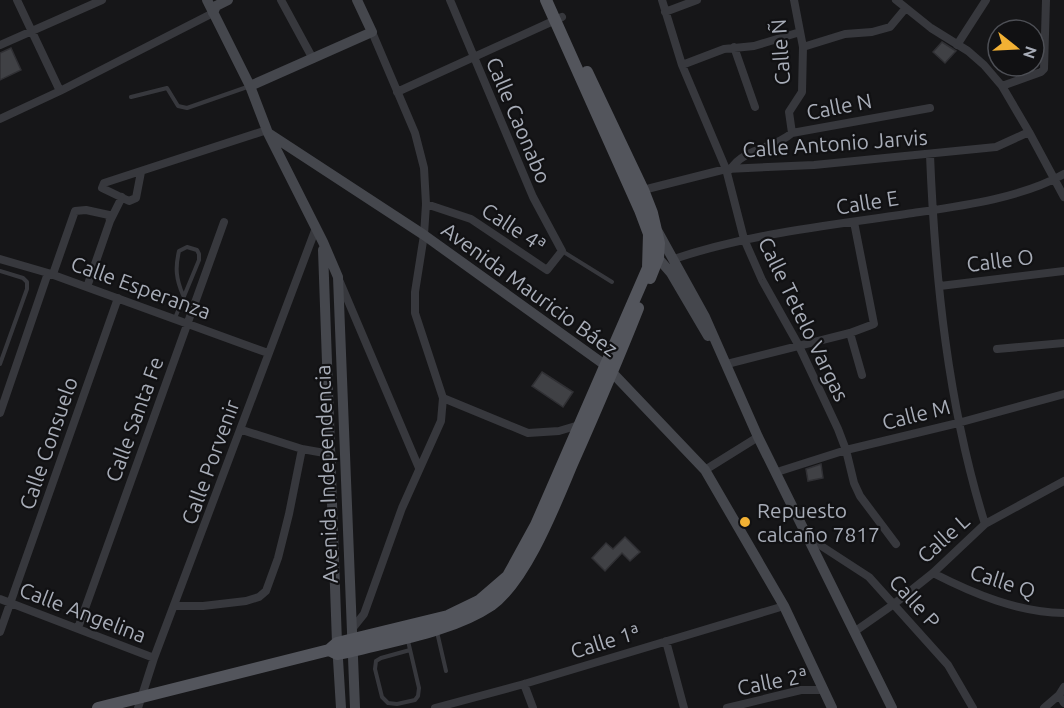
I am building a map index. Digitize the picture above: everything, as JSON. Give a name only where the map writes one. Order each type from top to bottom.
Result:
[{"type":"main road","name":"Avenida Independencia","points":[[207,0],[250,86],[268,131],[338,277],[355,708]]},
{"type":"main road","points":[[213,13],[217,5],[228,0]]},
{"type":"main road","points":[[250,86],[372,32],[357,0]]},
{"type":"main road","points":[[98,708],[140,703],[334,649],[352,641],[448,616],[478,601],[508,576],[536,525],[579,425],[608,369],[658,258],[659,243],[643,190],[559,19],[546,0]]},
{"type":"main road","points":[[352,641],[407,637],[469,618],[508,591],[547,522],[648,268],[649,234],[559,19],[554,0]]},
{"type":"main road","name":"Avenida Mauricio Báez","points":[[268,131],[424,235],[608,369],[705,470],[784,606],[832,708]]},
{"type":"main road","points":[[655,227],[674,259],[727,364],[758,436],[892,708]]},
{"type":"main road","name":"Avenida Independencia","points":[[323,242],[334,649],[341,708]]},
{"type":"main road","points":[[658,258],[671,273],[699,324],[727,364]]},
{"type":"street","points":[[17,0],[60,92]]},
{"type":"street","points":[[0,45],[102,0]]},
{"type":"street","points":[[281,0],[313,59]]},
{"type":"street","name":"Calle Caonabo","points":[[450,0],[533,197],[562,250]]},
{"type":"street","name":"Calle Tetelo Vargas","points":[[662,0],[682,66],[728,169],[744,239],[762,280],[799,346],[846,450],[861,496],[896,544]]},
{"type":"street","points":[[665,12],[697,0]]},
{"type":"street","name":"Calle Ñ","points":[[792,133],[789,112],[801,95],[802,47],[794,0]]},
{"type":"street","points":[[896,0],[931,28],[979,59],[1002,86],[1064,197]]},
{"type":"street","points":[[957,45],[986,0]]},
{"type":"street","points":[[1002,86],[1044,69],[1046,0]]},
{"type":"street","points":[[802,47],[845,34],[872,32],[890,27],[905,9]]},
{"type":"street","points":[[0,119],[60,92],[213,13]]},
{"type":"street","points":[[398,92],[559,19]]},
{"type":"street","points":[[352,641],[418,468],[441,421],[443,398],[415,313],[415,292],[424,235],[425,174],[419,146],[372,32]]},
{"type":"street","points":[[682,66],[734,47],[754,46],[800,32]]},
{"type":"street","points":[[734,47],[755,107]]},
{"type":"street","name":"Calle N","points":[[728,169],[741,156],[781,142],[792,133],[930,108]]},
{"type":"street","points":[[141,172],[136,198],[129,201],[103,189],[102,186],[141,172],[268,131]]},
{"type":"street","name":"Calle Antonio Jarvis","points":[[643,190],[728,169],[814,165],[930,155],[1000,146],[1029,132]]},
{"type":"street","points":[[930,155],[932,210],[958,423],[971,481],[985,524]]},
{"type":"street","name":"Calle E","points":[[674,259],[744,239],[979,203],[1055,179],[1064,174]]},
{"type":"street","points":[[87,287],[110,221],[122,197]]},
{"type":"street","name":"Calle 4ª","points":[[426,204],[471,219],[548,270],[562,250]]},
{"type":"street","points":[[0,411],[75,211],[86,210],[109,215],[110,221]]},
{"type":"street","name":"Calle Santa Fe","points":[[78,628],[225,222]]},
{"type":"street","points":[[727,364],[872,326],[875,321],[854,222]]},
{"type":"street","name":"Calle Porvenir","points":[[140,703],[154,658],[242,430],[268,353],[316,228]]},
{"type":"street","name":"Calle Esperanza","points":[[0,259],[50,273],[268,353]]},
{"type":"street","name":"Calle O","points":[[940,286],[1064,271]]},
{"type":"street","points":[[338,277],[418,468]]},
{"type":"street","name":"Calle Consuelo","points":[[0,633],[118,298]]},
{"type":"street","points":[[850,333],[862,375]]},
{"type":"street","points":[[997,349],[1064,343]]},
{"type":"street","name":"Calle M","points":[[777,472],[846,450],[1064,394]]},
{"type":"street","points":[[443,398],[528,432],[559,431],[579,425]]},
{"type":"street","points":[[242,430],[302,449],[330,454]]},
{"type":"street","points":[[705,470],[758,436]]},
{"type":"street","points":[[175,606],[203,606],[246,601],[259,597],[266,591],[286,525],[302,449]]},
{"type":"street","name":"Calle L","points":[[854,632],[933,573],[985,524],[1064,481]]},
{"type":"street","name":"Calle P","points":[[809,538],[868,577],[948,665],[973,708]]},
{"type":"street","name":"Calle Q","points":[[933,573],[968,591],[1009,604],[1030,610],[1064,613]]},
{"type":"street","name":"Calle Angelina","points":[[0,599],[154,658]]},
{"type":"street","name":"Calle 1ª","points":[[435,708],[524,684],[784,606]]},
{"type":"street","points":[[666,641],[684,708]]},
{"type":"street","points":[[524,684],[533,708]]},
{"type":"street","points":[[1044,708],[1059,695],[1064,687]]},
{"type":"street","name":"Calle 2ª","points":[[727,708],[801,690],[824,690]]},
{"type":"street","points":[[1059,695],[1064,703]]},
{"type":"lane","points":[[131,97],[167,88],[178,106],[187,108],[250,86]]},
{"type":"lane","points":[[174,319],[199,260],[196,250],[187,247],[179,251],[176,266],[177,280],[183,295]]},
{"type":"lane","points":[[562,250],[612,282]]},
{"type":"lane","points":[[0,271],[23,278],[27,282],[27,289],[0,364]]},
{"type":"lane","points":[[436,628],[446,670]]},
{"type":"lane","points":[[407,637],[419,688],[418,696],[415,700],[397,704],[388,703],[382,697],[375,669],[376,662],[381,658],[410,650]]},
{"type":"building","points":[[942,42],[956,51],[945,63],[933,52]]},
{"type":"building","points":[[11,48],[21,70],[0,80],[0,53]]},
{"type":"building","points":[[542,372],[573,392],[563,407],[532,386]]},
{"type":"building","points":[[821,464],[823,478],[808,481],[806,469]]},
{"type":"building","points":[[625,537],[640,552],[630,561],[622,553],[605,571],[592,558],[606,543],[613,549]]},
{"type":"place","name":"Repuesto calcaño 7817","points":[[745,522]]}]
